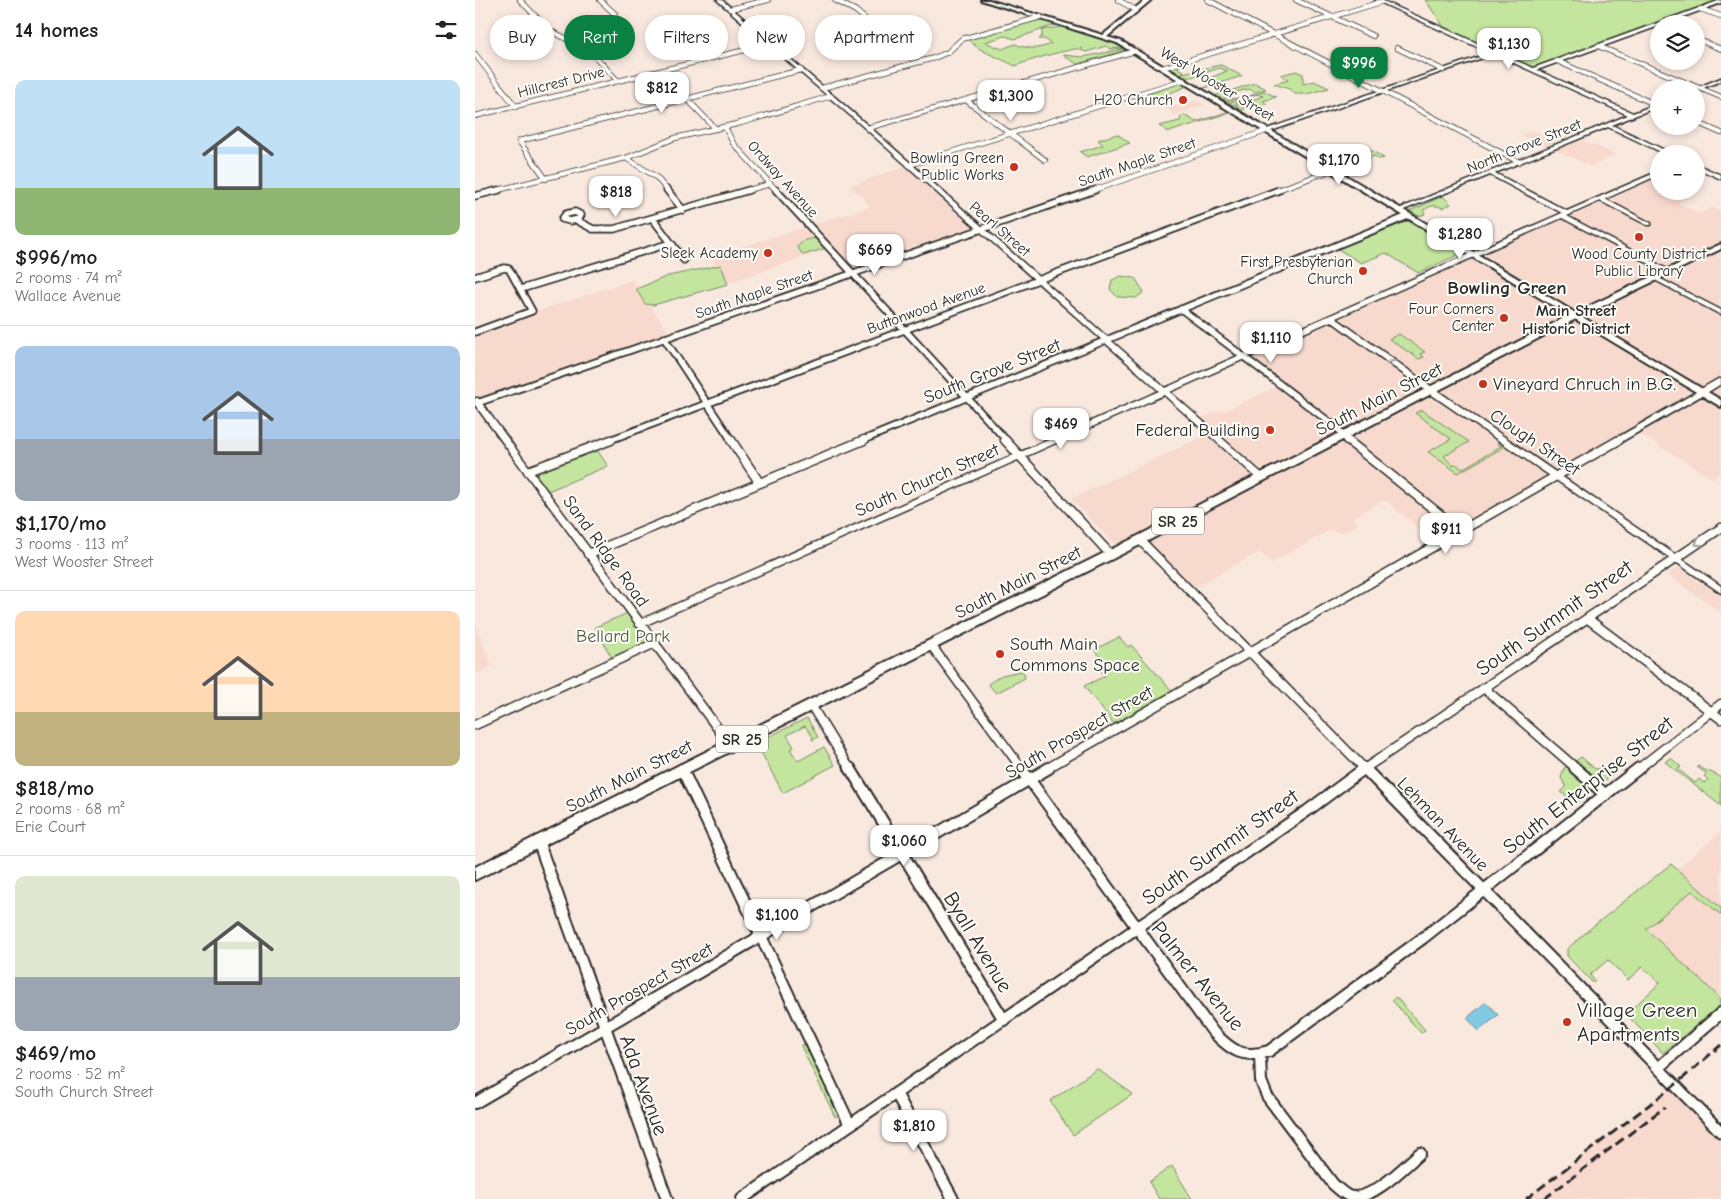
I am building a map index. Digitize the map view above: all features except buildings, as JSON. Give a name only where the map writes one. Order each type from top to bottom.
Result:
[{"type":"main road","name":"West Wooster Street","points":[[985,0],[1105,36],[1135,51],[1721,404]]},
{"type":"main road","points":[[1105,36],[1148,0]]},
{"type":"main road","name":"South Main Street","points":[[475,874],[1111,555],[1653,277],[1720,246]]},
{"type":"street","points":[[520,0],[549,30],[577,42],[589,50],[618,81]]},
{"type":"street","points":[[600,0],[615,14]]},
{"type":"street","name":"Pearl Street","points":[[719,0],[738,17]]},
{"type":"street","points":[[729,9],[768,0]]},
{"type":"street","points":[[835,0],[860,15]]},
{"type":"street","points":[[1118,0],[1136,10]]},
{"type":"street","points":[[1207,0],[1519,162]]},
{"type":"street","points":[[1296,0],[1373,36]]},
{"type":"street","points":[[1162,68],[1379,1],[1633,115]]},
{"type":"street","points":[[1684,15],[1721,1]]},
{"type":"street","points":[[1700,9],[1721,16]]},
{"type":"street","points":[[822,88],[923,61],[946,53],[962,39],[1041,17]]},
{"type":"street","points":[[1532,70],[1650,27]]},
{"type":"street","points":[[1705,43],[1721,49]]},
{"type":"street","points":[[1598,46],[1677,80]]},
{"type":"street","points":[[1397,48],[1443,70]]},
{"type":"street","points":[[868,128],[1135,51]]},
{"type":"street","name":"Hillcrest Drive","points":[[475,116],[738,52]]},
{"type":"street","points":[[1267,131],[1494,53]]},
{"type":"street","points":[[475,54],[516,106]]},
{"type":"street","name":"Pearl Street","points":[[789,60],[1262,478]]},
{"type":"street","points":[[908,65],[909,60]]},
{"type":"street","points":[[1557,61],[1650,102]]},
{"type":"street","points":[[546,179],[519,141],[801,70]]},
{"type":"street","points":[[1705,86],[1721,79]]},
{"type":"street","points":[[909,165],[1183,80]]},
{"type":"street","points":[[1705,91],[1721,97]]},
{"type":"street","points":[[475,196],[625,158],[675,138],[725,127],[831,96]]},
{"type":"street","points":[[685,98],[716,129]]},
{"type":"street","points":[[966,100],[1045,160]]},
{"type":"street","name":"North Grove Street","points":[[1399,210],[1650,108]]},
{"type":"street","points":[[1609,125],[1651,145]]},
{"type":"street","points":[[1705,126],[1721,133]]},
{"type":"street","name":"Ordway Avenue","points":[[725,127],[733,143],[1111,555]]},
{"type":"street","name":"South Maple Street","points":[[476,402],[1267,131]]},
{"type":"street","points":[[625,158],[656,177],[683,210]]},
{"type":"street","name":"Buttonwood Avenue","points":[[528,471],[1332,170]]},
{"type":"street","points":[[1705,170],[1721,177]]},
{"type":"street","points":[[1491,173],[1667,271]]},
{"type":"street","points":[[1474,256],[1650,177]]},
{"type":"street","points":[[576,220],[586,227],[600,230],[613,229],[770,184]]},
{"type":"street","points":[[1600,200],[1649,224]]},
{"type":"street","name":"South Grove Street","points":[[588,554],[1409,216]]},
{"type":"street","points":[[653,219],[684,260]]},
{"type":"street","points":[[521,289],[671,243]]},
{"type":"street","name":"South Church Street","points":[[639,624],[1474,256]]},
{"type":"street","points":[[475,277],[503,268],[509,269],[532,311],[475,332]]},
{"type":"street","points":[[1653,277],[1721,314]]},
{"type":"street","points":[[1181,309],[1336,427],[1372,461],[1462,532]]},
{"type":"street","name":"Clough Street","points":[[1331,318],[1432,391],[1721,590]]},
{"type":"street","points":[[663,338],[759,482]]},
{"type":"street","points":[[1702,392],[1721,381]]},
{"type":"street","name":"South Prospect Street","points":[[475,1104],[761,936],[1702,392]]},
{"type":"street","name":"Sand Ridge Road","points":[[476,402],[729,745]]},
{"type":"street","name":"South Summit Street","points":[[747,1198],[850,1124],[1004,1020],[1366,768],[1721,528]]},
{"type":"street","name":"Lehman Avenue","points":[[1140,540],[1366,768],[1721,1132]]},
{"type":"street","points":[[1588,619],[1721,719]]},
{"type":"street","points":[[475,725],[653,644]]},
{"type":"street","name":"Palmer Avenue","points":[[931,645],[1213,1032],[1226,1045],[1238,1051],[1252,1056],[1260,1055]]},
{"type":"street","points":[[1485,689],[1606,796]]},
{"type":"street","name":"South Enterprise Street","points":[[1260,1055],[1269,1052],[1339,1001],[1606,796],[1721,704]]},
{"type":"street","name":"Byall Avenue","points":[[811,706],[1004,1020]]},
{"type":"street","points":[[682,769],[850,1124]]},
{"type":"street","name":"Ada Avenue","points":[[538,841],[603,1028],[667,1199]]},
{"type":"street","points":[[1658,1068],[1721,1013]]},
{"type":"street","points":[[1260,1055],[1261,1081],[1267,1096],[1333,1184],[1343,1194],[1355,1198],[1366,1195],[1378,1188],[1420,1153]]},
{"type":"street","points":[[896,1093],[953,1199]]},
{"type":"shaded area","points":[[1199,101],[1205,105],[1174,115],[1166,108]]},
{"type":"shaded area","points":[[1532,130],[1561,145],[1576,138],[1617,155],[1591,166],[1520,135]]},
{"type":"shaded area","points":[[909,165],[981,229],[852,273],[808,226],[870,207],[862,196],[849,186]]},
{"type":"shaded area","points":[[1648,178],[1650,179],[1650,200],[1684,200],[1678,203],[1700,214],[1712,208],[1721,212],[1721,472],[1712,478],[1635,431],[1440,545],[1384,500],[1352,518],[1359,524],[1342,533],[1330,530],[1271,563],[1259,552],[1190,590],[1140,540],[1120,550],[1071,499],[1210,433],[1196,420],[1229,409],[1280,385],[1243,357]]},
{"type":"shaded area","name":"Sleek Academy","points":[[805,227],[826,250],[730,282],[710,257]]},
{"type":"shaded area","points":[[632,280],[672,337],[487,402],[477,403],[481,408],[475,410],[475,332]]},
{"type":"shaded area","points":[[1680,566],[1721,594],[1721,610],[1719,611],[1667,575]]},
{"type":"shaded area","points":[[475,623],[492,667],[475,674]]},
{"type":"shaded area","points":[[1721,831],[1721,1001],[1626,913]]},
{"type":"shaded area","points":[[1675,1085],[1721,1132],[1721,1199],[1526,1199]]},
{"type":"green space","points":[[1425,0],[1719,0],[1678,15],[1650,15],[1650,25],[1533,68],[1444,27]]},
{"type":"green space","points":[[1042,19],[1057,24],[1015,39],[1005,36],[985,42],[1002,49],[1015,44],[1037,48],[1051,44],[1045,39],[1039,39],[1042,36],[1042,30],[1066,26],[1110,41],[1122,48],[1111,49],[1106,46],[1086,52],[1080,50],[1083,48],[1075,49],[1015,66],[982,50],[968,38]]},
{"type":"green space","points":[[1126,50],[1077,64],[1063,55],[1083,57]]},
{"type":"green space","points":[[1189,63],[1178,66],[1179,69],[1184,71],[1182,73],[1221,65],[1242,76],[1204,88],[1220,82],[1210,78],[1227,71],[1220,68],[1188,78],[1170,68]]},
{"type":"green space","points":[[1296,71],[1303,74],[1303,84],[1314,81],[1329,88],[1307,94],[1295,94],[1289,89],[1274,84],[1288,80],[1281,75]]},
{"type":"green space","points":[[1180,83],[1185,87],[1150,101],[1142,96]]},
{"type":"green space","points":[[1255,83],[1266,89],[1255,92],[1249,89],[1225,95],[1227,97],[1223,100],[1238,98],[1227,102],[1214,96]]},
{"type":"green space","points":[[1264,91],[1276,97],[1263,101],[1267,104],[1261,106],[1253,102],[1242,106],[1245,109],[1241,110],[1235,106],[1263,96],[1257,94],[1247,97]]},
{"type":"green space","points":[[1243,98],[1246,100],[1233,105],[1229,103]]},
{"type":"green space","points":[[1227,112],[1169,132],[1159,126],[1180,121],[1181,116],[1184,115],[1196,122]]},
{"type":"green space","points":[[1117,134],[1130,143],[1087,157],[1080,152],[1103,145],[1098,140]]},
{"type":"green space","points":[[1369,149],[1384,158],[1380,159],[1374,156],[1362,161],[1358,159],[1347,163],[1351,166],[1340,169],[1331,164]]},
{"type":"green space","points":[[1443,196],[1451,204],[1442,208],[1430,207],[1423,210],[1425,214],[1419,216],[1410,211]]},
{"type":"green space","points":[[1408,221],[1462,253],[1418,273],[1386,253],[1361,263],[1338,249]]},
{"type":"green space","points":[[817,238],[826,248],[803,255],[797,247],[805,240]]},
{"type":"green space","points":[[721,265],[728,284],[653,305],[645,304],[636,289],[668,276]]},
{"type":"green space","points":[[1121,276],[1135,278],[1144,292],[1136,298],[1117,297],[1110,289],[1112,280]]},
{"type":"green space","points":[[1399,334],[1425,352],[1420,354],[1424,357],[1419,359],[1389,339]]},
{"type":"green space","points":[[1422,410],[1469,442],[1444,456],[1453,466],[1456,464],[1462,469],[1501,446],[1497,443],[1504,447],[1458,473],[1428,452],[1451,439],[1415,413]]},
{"type":"green space","points":[[595,447],[608,466],[548,491],[535,473]]},
{"type":"green space","name":"Bellard Park","points":[[630,612],[653,644],[614,662],[595,627]]},
{"type":"green space","points":[[1119,637],[1128,647],[1131,645],[1172,691],[1114,724],[1084,686],[1105,676],[1095,664],[1103,660],[1094,650]]},
{"type":"green space","points":[[1021,671],[1024,673],[1025,678],[996,693],[988,684],[1002,675]]},
{"type":"green space","points":[[807,718],[818,737],[812,740],[813,737],[805,726],[787,735],[794,747],[790,749],[798,761],[824,747],[835,765],[783,793],[756,743]]},
{"type":"green space","points":[[1581,757],[1595,769],[1602,768],[1612,775],[1600,785],[1573,763]]},
{"type":"green space","points":[[1671,758],[1681,767],[1678,769],[1695,783],[1699,779],[1704,783],[1708,780],[1704,776],[1707,774],[1698,766],[1721,778],[1721,806],[1665,762]]},
{"type":"green space","points":[[1568,767],[1593,790],[1575,804],[1561,792],[1566,787],[1561,778],[1564,768]]},
{"type":"green space","points":[[1671,864],[1721,908],[1721,915],[1692,891],[1646,929],[1719,997],[1720,1005],[1663,1053],[1626,1014],[1660,983],[1642,967],[1628,980],[1608,960],[1590,975],[1595,981],[1593,983],[1567,956],[1567,949]]},
{"type":"green space","points":[[1396,997],[1425,1030],[1421,1033],[1392,1000]]},
{"type":"green space","points":[[805,1043],[839,1114],[835,1117],[801,1046]]},
{"type":"green space","points":[[1097,1069],[1133,1094],[1073,1135],[1050,1101]]},
{"type":"green space","points":[[1172,1166],[1192,1199],[1159,1199],[1149,1182]]},
{"type":"water","points":[[1486,1002],[1498,1015],[1479,1031],[1467,1018]]},
{"type":"railway","points":[[1526,1199],[1675,1085],[1721,1045]]},
{"type":"railway","points":[[1544,1199],[1665,1107]]},
{"type":"place","name":"H2O Church","points":[[1183,100]]},
{"type":"place","name":"Bowling Green Public Works","points":[[1014,167]]},
{"type":"place","name":"Wood County District Public Library","points":[[1639,237]]},
{"type":"place","name":"Sleek Academy","points":[[768,253]]},
{"type":"place","name":"First Presbyterian Church","points":[[1363,271]]},
{"type":"place","name":"Four Corners Center","points":[[1504,318]]},
{"type":"place","name":"Vineyard Chruch in B.G.","points":[[1483,384]]},
{"type":"place","name":"Federal Building","points":[[1270,430]]},
{"type":"place","name":"South Main Commons Space","points":[[1000,654]]},
{"type":"place","name":"Village Green Apartments","points":[[1567,1022]]},
{"type":"district","name":"Bowling Green","points":[[1507,287]]},
{"type":"district","name":"Main Street Historic District","points":[[1576,319]]}]
